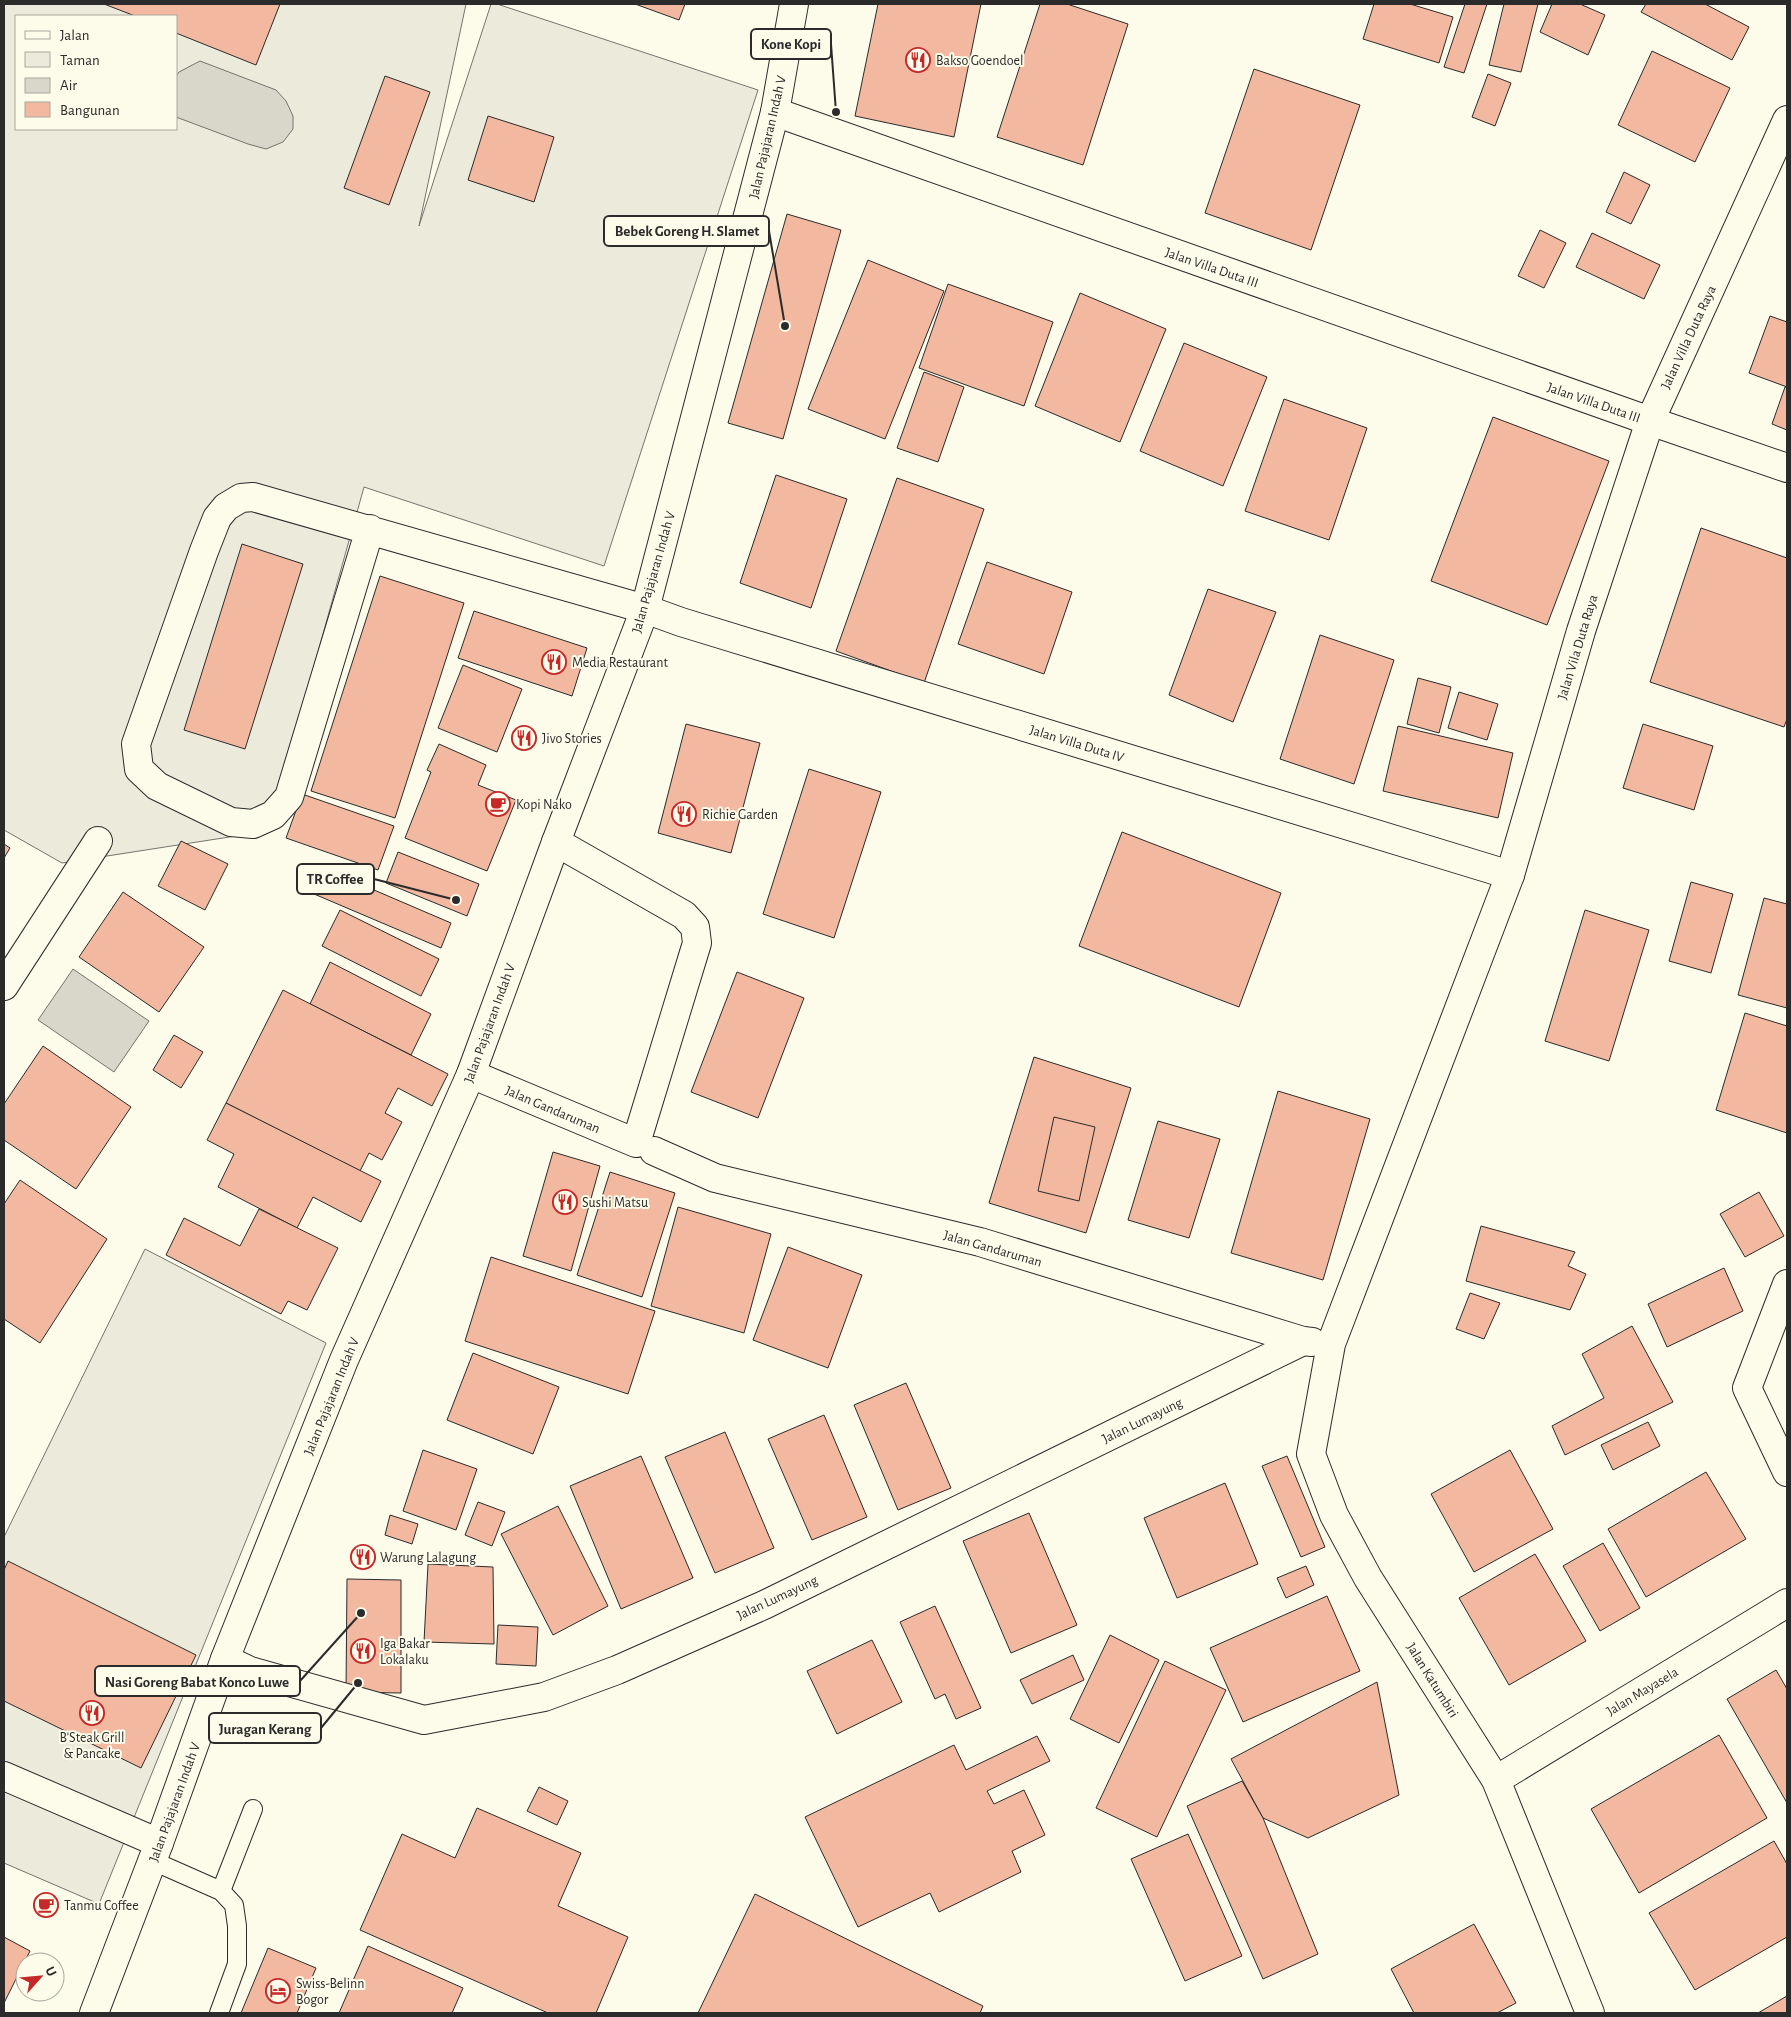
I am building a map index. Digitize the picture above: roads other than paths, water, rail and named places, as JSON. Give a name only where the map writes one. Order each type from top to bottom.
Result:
[{"type":"street","name":"Jalan Pajajaran Indah V","points":[[94,2013],[156,1852],[225,1660],[344,1360],[471,1074],[556,842],[645,609],[775,112],[794,4]]},
{"type":"street","name":"Jalan Villa Duta III","points":[[775,112],[1650,421]]},
{"type":"street","name":"Jalan Villa Duta Raya","points":[[1650,421],[1787,120]]},
{"type":"street","points":[[1650,421],[1787,468]]},
{"type":"street","name":"Jalan Vila Duta Raya","points":[[1331,1344],[1510,875],[1581,631],[1650,421]]},
{"type":"street","name":"Jalan Villa Duta IV","points":[[370,529],[289,797],[274,815],[253,824],[231,822],[157,786],[139,769],[136,744],[217,518],[226,507],[241,498],[254,497],[370,529],[645,609],[690,625],[1510,875]]},
{"type":"street","points":[[4,986],[98,841]]},
{"type":"street","points":[[556,842],[684,915],[695,927],[697,943],[645,1147]]},
{"type":"street","name":"Jalan Gandaruman","points":[[471,1074],[715,1178],[980,1242],[1303,1341],[1331,1344]]},
{"type":"street","points":[[1787,1284],[1747,1388],[1787,1472]]},
{"type":"street","name":"Jalan Lumayung","points":[[225,1660],[250,1672],[424,1720],[544,1697],[617,1670],[764,1605],[1303,1341]]},
{"type":"street","name":"Jalan Katumbiri","points":[[1331,1344],[1311,1454],[1334,1515],[1368,1578],[1496,1780],[1590,2013]]},
{"type":"street","name":"Jalan Mayasela","points":[[1496,1780],[1787,1603]]},
{"type":"street","points":[[4,1776],[156,1852]]},
{"type":"lane","points":[[221,1891],[253,1809]]},
{"type":"lane","points":[[156,1852],[190,1877],[221,1891],[234,1905],[237,1926],[237,1964],[219,2013]]},
{"type":"water","points":[[200,61],[276,90],[286,101],[293,116],[293,129],[283,142],[266,149],[178,118],[179,72]]},
{"type":"water","points":[[73,969],[149,1021],[114,1072],[38,1020]]},
{"type":"place","name":"Bakso Goendoel","points":[[918,60]]},
{"type":"place","name":"Kone Kopi","points":[[836,112]]},
{"type":"place","name":"Bebek Goreng H. Slamet","points":[[785,326]]},
{"type":"place","name":"Media Restaurant","points":[[554,662]]},
{"type":"place","name":"Jivo Stories","points":[[524,738]]},
{"type":"place","name":"Kopi Nako","points":[[498,804]]},
{"type":"place","name":"Richie Garden","points":[[684,814]]},
{"type":"place","name":"TR Coffee","points":[[456,900]]},
{"type":"place","name":"Sushi Matsu","points":[[565,1202]]},
{"type":"place","name":"Warung Lalagung","points":[[363,1557]]},
{"type":"place","name":"Nasi Goreng Babat Konco Luwe","points":[[361,1613]]},
{"type":"place","name":"Iga Bakar Lokalaku","points":[[363,1651]]},
{"type":"place","name":"Juragan Kerang","points":[[358,1683]]},
{"type":"place","name":"B'Steak Grill & Pancake","points":[[92,1713]]},
{"type":"place","name":"Tanmu Coffee","points":[[46,1905]]},
{"type":"place","name":"Swiss-Belinn Bogor","points":[[278,1991]]}]
